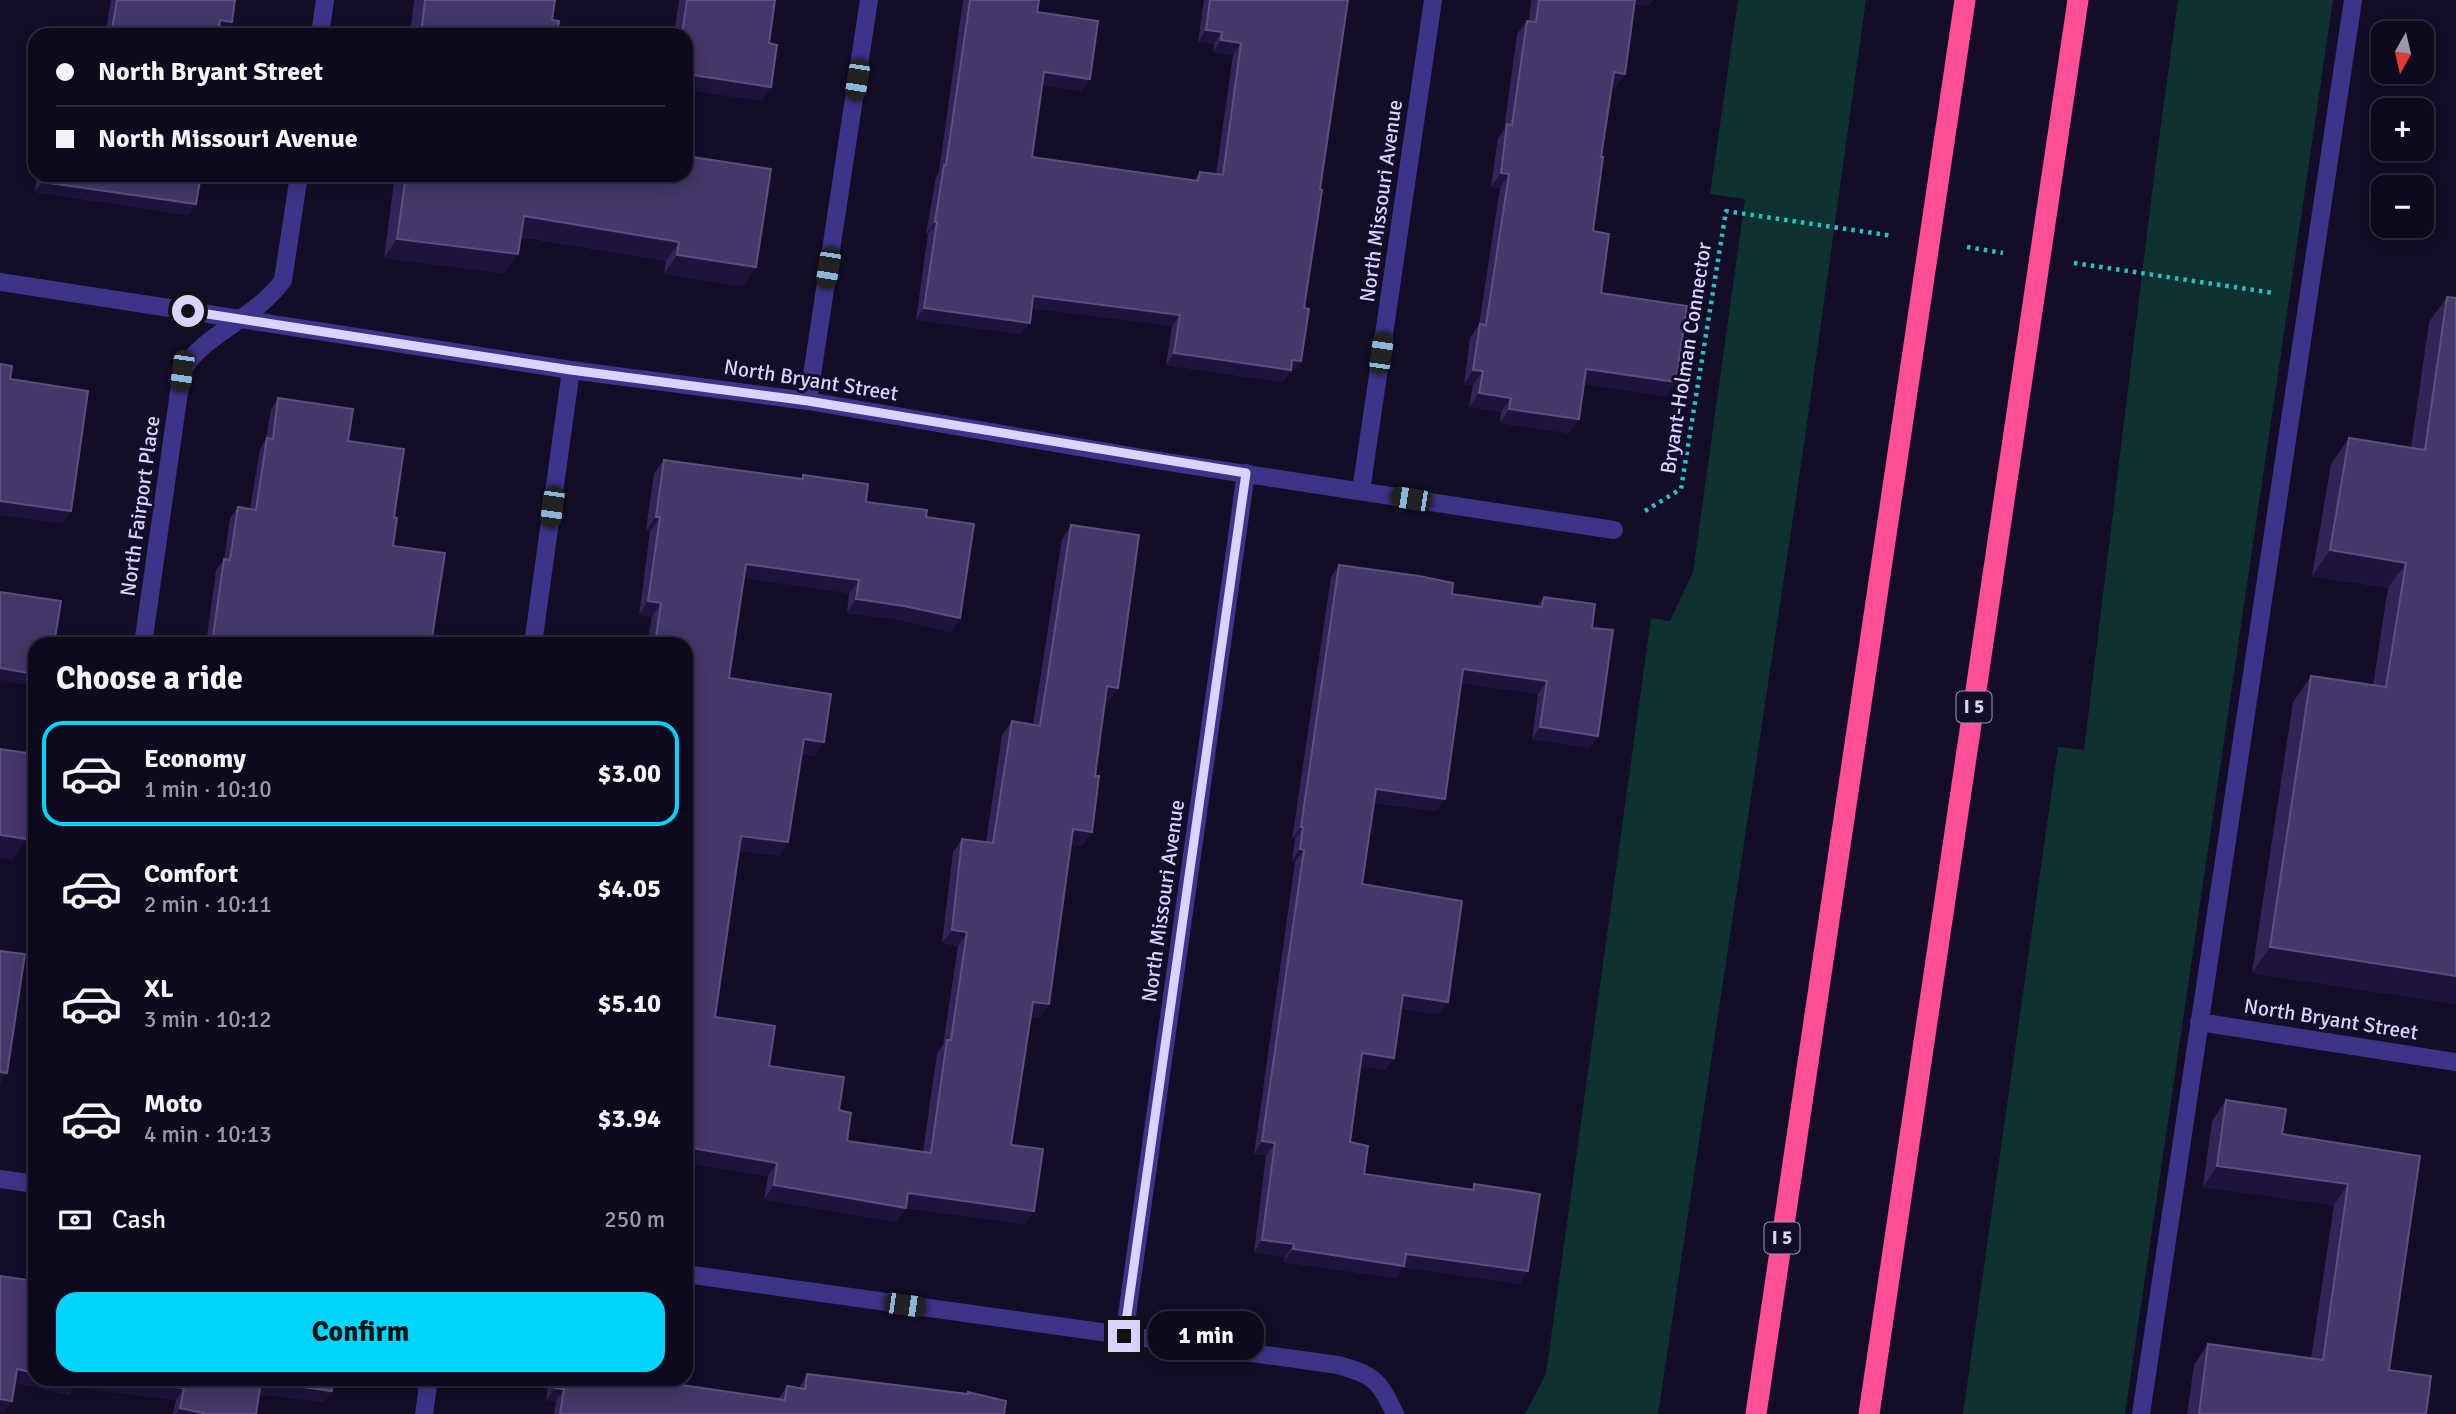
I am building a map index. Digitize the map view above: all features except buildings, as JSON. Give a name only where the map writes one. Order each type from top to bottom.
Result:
[{"type":"highway","name":"I 5","points":[[1756,1414],[1965,0]]},
{"type":"highway","name":"I 5","points":[[1870,1414],[2078,0]]},
{"type":"street","points":[[321,28],[325,0]]},
{"type":"street","points":[[808,401],[869,0]]},
{"type":"street","name":"North Missouri Avenue","points":[[1361,491],[1433,0]]},
{"type":"street","points":[[2141,1414],[2353,0]]},
{"type":"street","name":"North Fairport Place","points":[[144,637],[182,371],[191,356],[242,319],[275,291],[283,279],[298,182]]},
{"type":"street","name":"North Bryant Street","points":[[0,282],[571,370],[808,401],[1614,530]]},
{"type":"street","points":[[534,637],[571,370]]},
{"type":"street","name":"North Missouri Avenue","points":[[1124,1336],[1246,473]]},
{"type":"street","name":"North Bryant Street","points":[[2199,1022],[2456,1062]]},
{"type":"street","points":[[0,1179],[28,1183]]},
{"type":"street","points":[[693,1276],[1338,1365],[1364,1372],[1383,1388],[1395,1414]]},
{"type":"street","points":[[424,1414],[428,1386]]},
{"type":"path","name":"Bryant-Holman Connector","points":[[1614,530],[1681,489],[1726,211],[1742,214]]},
{"type":"green space","points":[[1738,0],[1866,0],[1804,445],[1658,1414],[1525,1414],[1546,1374],[1651,618],[1670,621],[1693,572],[1745,199],[1710,194]]},
{"type":"green space","points":[[2178,0],[2333,0],[2125,1414],[1963,1414],[2058,747],[2084,750]]},
{"type":"route","points":[[188,311],[571,370],[808,401],[1246,473],[1124,1336]]}]
